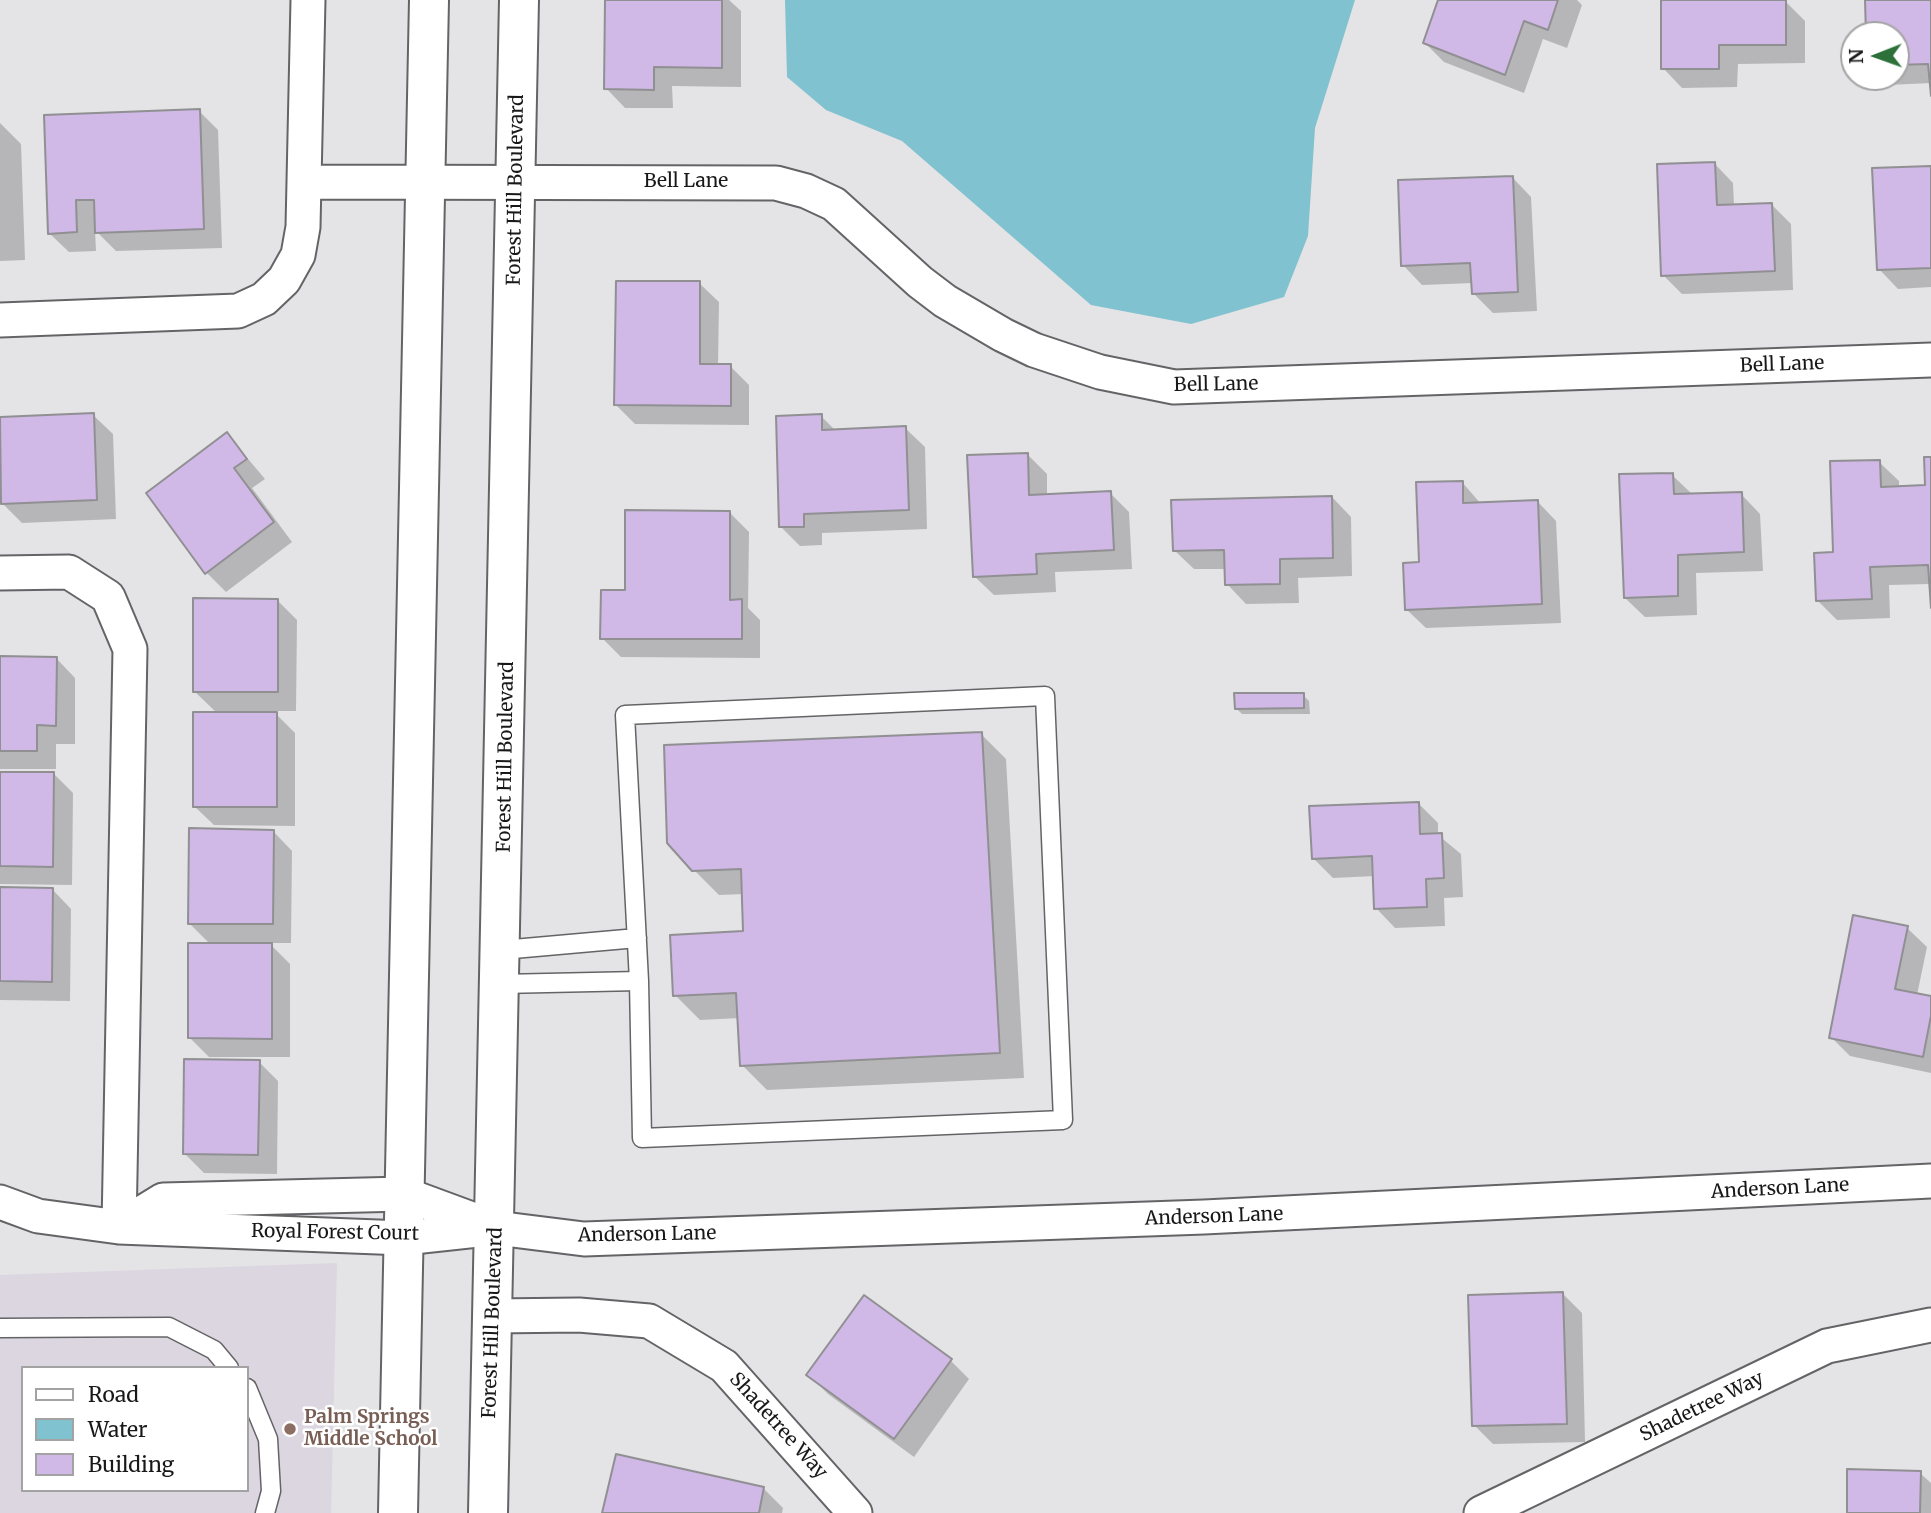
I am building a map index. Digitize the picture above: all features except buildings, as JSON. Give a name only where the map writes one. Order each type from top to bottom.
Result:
[{"type":"main road","points":[[398,1513],[429,0]]},
{"type":"main road","name":"Forest Hill Boulevard","points":[[488,1513],[502,967],[519,0]]},
{"type":"street","points":[[0,320],[238,311],[264,299],[284,280],[298,255],[304,182],[308,0]]},
{"type":"street","name":"Bell Lane","points":[[304,182],[776,183],[806,191],[834,204],[945,302],[1003,335],[1034,350],[1100,373],[1174,387],[1931,360]]},
{"type":"street","points":[[0,573],[69,572],[108,597],[130,649],[118,1227]]},
{"type":"street","name":"Anderson Lane","points":[[496,1228],[584,1239],[1203,1217],[1931,1181]]},
{"type":"street","name":"Royal Forest Court","points":[[118,1227],[163,1200],[404,1194],[496,1228]]},
{"type":"street","name":"Royal Forest Court","points":[[0,1202],[38,1216],[118,1227],[404,1238],[496,1228]]},
{"type":"street","name":"Shadetree Way","points":[[492,1316],[579,1315],[649,1321],[724,1366],[855,1513]]},
{"type":"street","name":"Shadetree Way","points":[[1481,1513],[1826,1346],[1931,1325]]},
{"type":"lane","points":[[1045,696],[1063,1120],[642,1139],[639,981],[625,715],[1045,696]]},
{"type":"lane","points":[[502,967],[637,938]]},
{"type":"lane","points":[[502,967],[639,981]]},
{"type":"lane","points":[[0,1328],[169,1327],[214,1350],[227,1366]]},
{"type":"lane","points":[[248,1390],[268,1439],[271,1491],[265,1513]]},
{"type":"shaded area","name":"Palm Springs Middle School","points":[[337,1263],[331,1513],[0,1513],[0,1275]]},
{"type":"water","points":[[785,0],[1355,0],[1315,128],[1308,236],[1284,297],[1191,324],[1091,305],[902,141],[826,110],[787,77]]},
{"type":"place","name":"Palm Springs Middle School","points":[[290,1429]]}]
